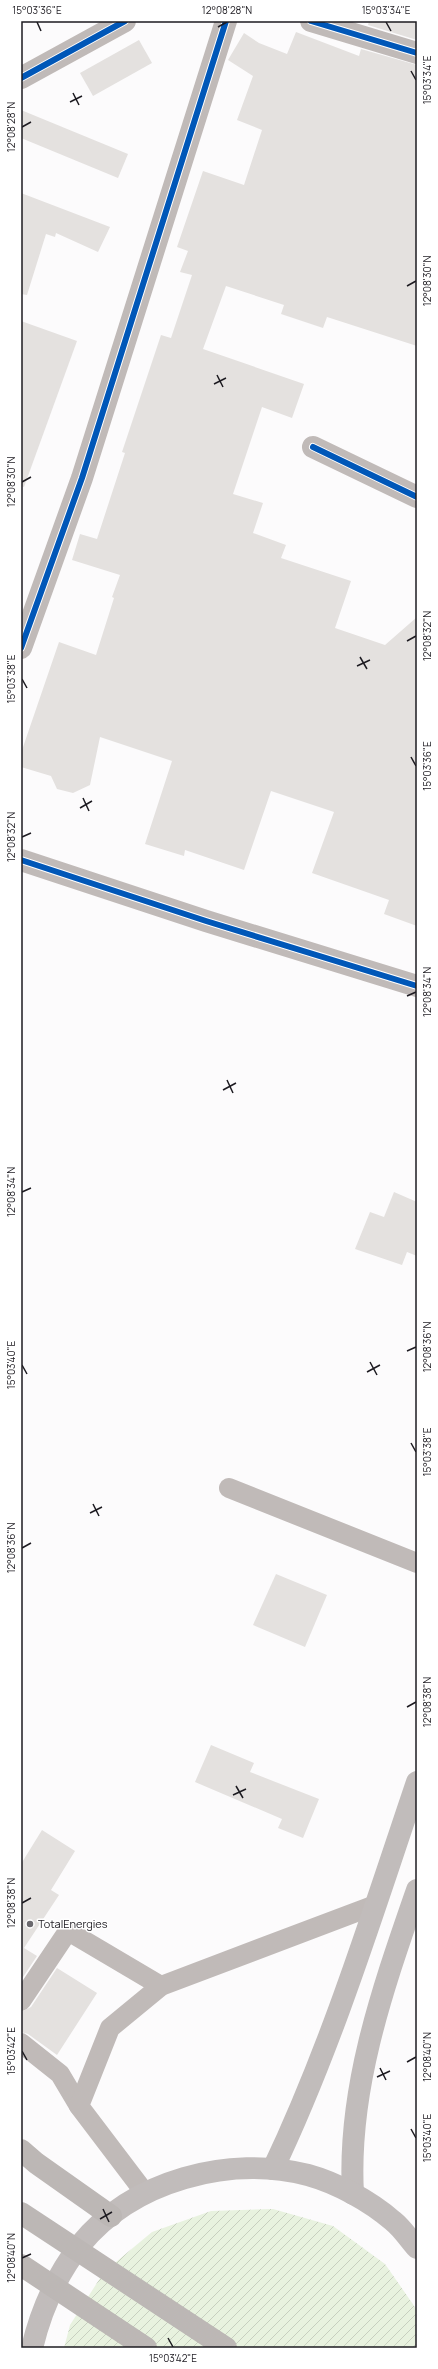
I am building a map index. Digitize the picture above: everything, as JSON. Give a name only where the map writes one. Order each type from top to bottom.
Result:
[{"type":"highway","points":[[21,2150],[36,2163],[111,2216]]},
{"type":"highway","points":[[21,2213],[226,2348]]},
{"type":"highway","points":[[21,2265],[146,2348]]},
{"type":"main road","points":[[273,2169],[297,2119],[375,1905],[417,1782]]},
{"type":"main road","points":[[353,2194],[352,2167],[355,2128],[365,2054],[388,1971],[417,1890]]},
{"type":"main road","points":[[32,2348],[40,2315],[58,2278],[81,2244],[111,2216],[145,2193],[207,2171],[273,2169],[309,2175],[353,2194],[393,2221],[417,2248]]},
{"type":"street","points":[[21,78],[125,21]]},
{"type":"street","points":[[21,648],[82,478],[226,21]]},
{"type":"street","points":[[310,21],[417,53]]},
{"type":"street","points":[[313,447],[417,498]]},
{"type":"street","points":[[21,860],[206,922],[417,986]]},
{"type":"lane","points":[[229,1488],[417,1563]]},
{"type":"lane","points":[[79,2106],[110,2028],[161,1986],[375,1905]]},
{"type":"lane","points":[[21,2001],[68,1931],[161,1986]]},
{"type":"lane","points":[[21,2043],[60,2074],[79,2106],[145,2193]]},
{"type":"green space","points":[[273,2209],[333,2226],[385,2264],[417,2310],[417,2348],[64,2348],[70,2325],[104,2272],[152,2232],[211,2211]]},
{"type":"building","points":[[369,21],[417,21],[417,40],[368,25]]},
{"type":"building","points":[[296,32],[359,56],[361,49],[417,65],[417,346],[327,317],[323,328],[281,314],[284,305],[226,286],[203,349],[304,384],[292,418],[262,407],[233,494],[263,503],[253,533],[286,545],[281,558],[351,581],[335,628],[385,645],[417,617],[417,926],[384,914],[389,900],[312,873],[334,812],[271,791],[244,870],[185,850],[184,856],[145,844],[172,761],[100,737],[90,785],[73,793],[57,789],[51,776],[21,767],[21,753],[59,642],[96,655],[114,598],[112,597],[120,575],[72,560],[80,534],[97,539],[125,453],[122,452],[161,335],[171,338],[192,275],[180,272],[188,251],[177,247],[203,171],[244,185],[262,130],[237,120],[253,76],[228,60],[244,33],[259,43],[287,54]]},
{"type":"building","points":[[139,40],[152,63],[93,96],[80,73]]},
{"type":"building","points":[[21,110],[128,154],[118,178],[21,138]]},
{"type":"building","points":[[21,193],[110,227],[98,252],[56,233],[55,237],[46,234],[27,295],[21,294]]},
{"type":"building","points":[[21,321],[77,341],[24,487],[21,486]]},
{"type":"building","points":[[394,1192],[417,1202],[417,1256],[407,1252],[402,1265],[355,1249],[370,1212],[384,1217]]},
{"type":"building","points":[[276,1574],[327,1595],[305,1647],[253,1625]]},
{"type":"building","points":[[211,1745],[254,1763],[250,1772],[319,1799],[303,1838],[278,1828],[282,1819],[195,1782]]},
{"type":"building","points":[[42,1830],[75,1851],[51,1890],[59,1895],[24,1948],[37,1956],[21,1980],[21,1864]]},
{"type":"building","points":[[57,1968],[97,1993],[57,2055],[28,2034],[21,2032],[21,2012],[31,2007]]},
{"type":"cycle path","points":[[21,78],[125,21]]},
{"type":"cycle path","points":[[21,648],[82,478],[226,21]]},
{"type":"cycle path","points":[[311,21],[417,53]]},
{"type":"cycle path","points":[[313,447],[417,497]]},
{"type":"cycle path","points":[[21,860],[206,921],[417,986]]},
{"type":"place","name":"TotalEnergies","points":[[30,1924]]}]
